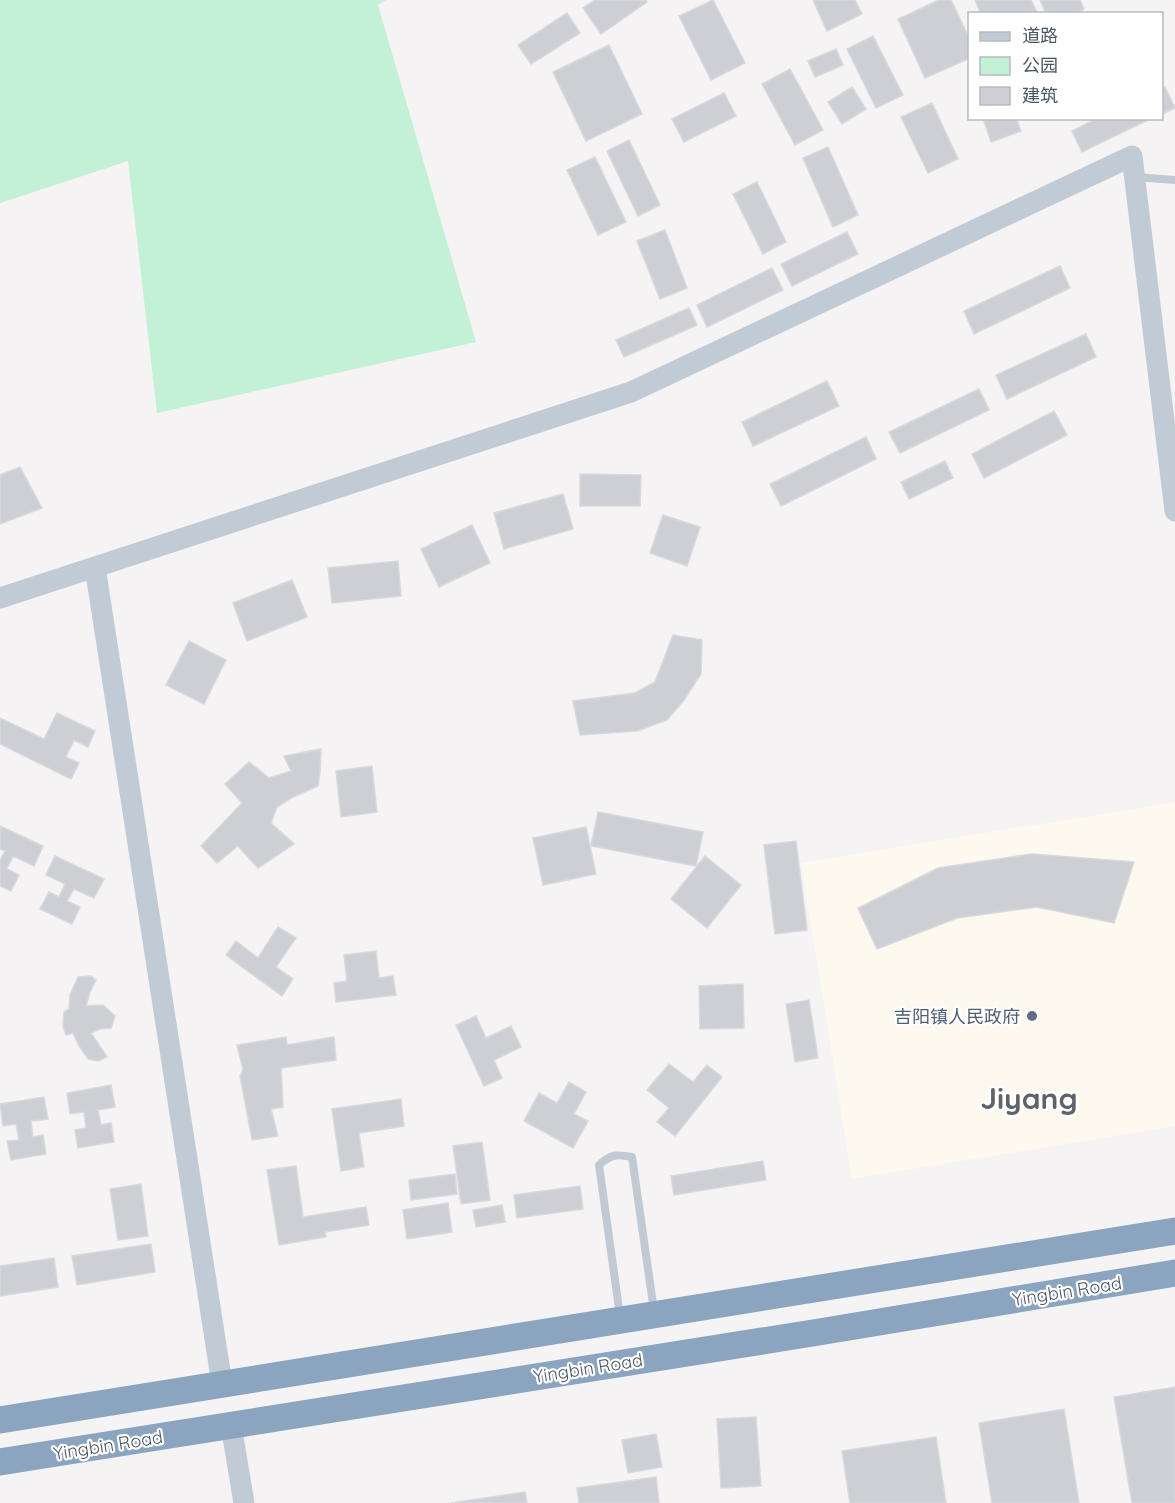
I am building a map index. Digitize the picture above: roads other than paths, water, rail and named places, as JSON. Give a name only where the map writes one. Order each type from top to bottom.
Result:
[{"type":"highway","points":[[0,1420],[1175,1232]]},
{"type":"highway","name":"Yingbin Road","points":[[0,1462],[1175,1273]]},
{"type":"street","points":[[0,598],[631,392],[1132,156],[1175,511]]},
{"type":"street","points":[[94,567],[222,1384]]},
{"type":"street","points":[[231,1425],[244,1503]]},
{"type":"lane","points":[[1134,177],[1175,180]]},
{"type":"lane","points":[[621,1321],[599,1165],[606,1158],[619,1154],[633,1157],[655,1315]]},
{"type":"place","name":"吉阳镇人民政府","points":[[1032,1016]]},
{"type":"district","name":"Jiyang","points":[[1029,1098]]}]
